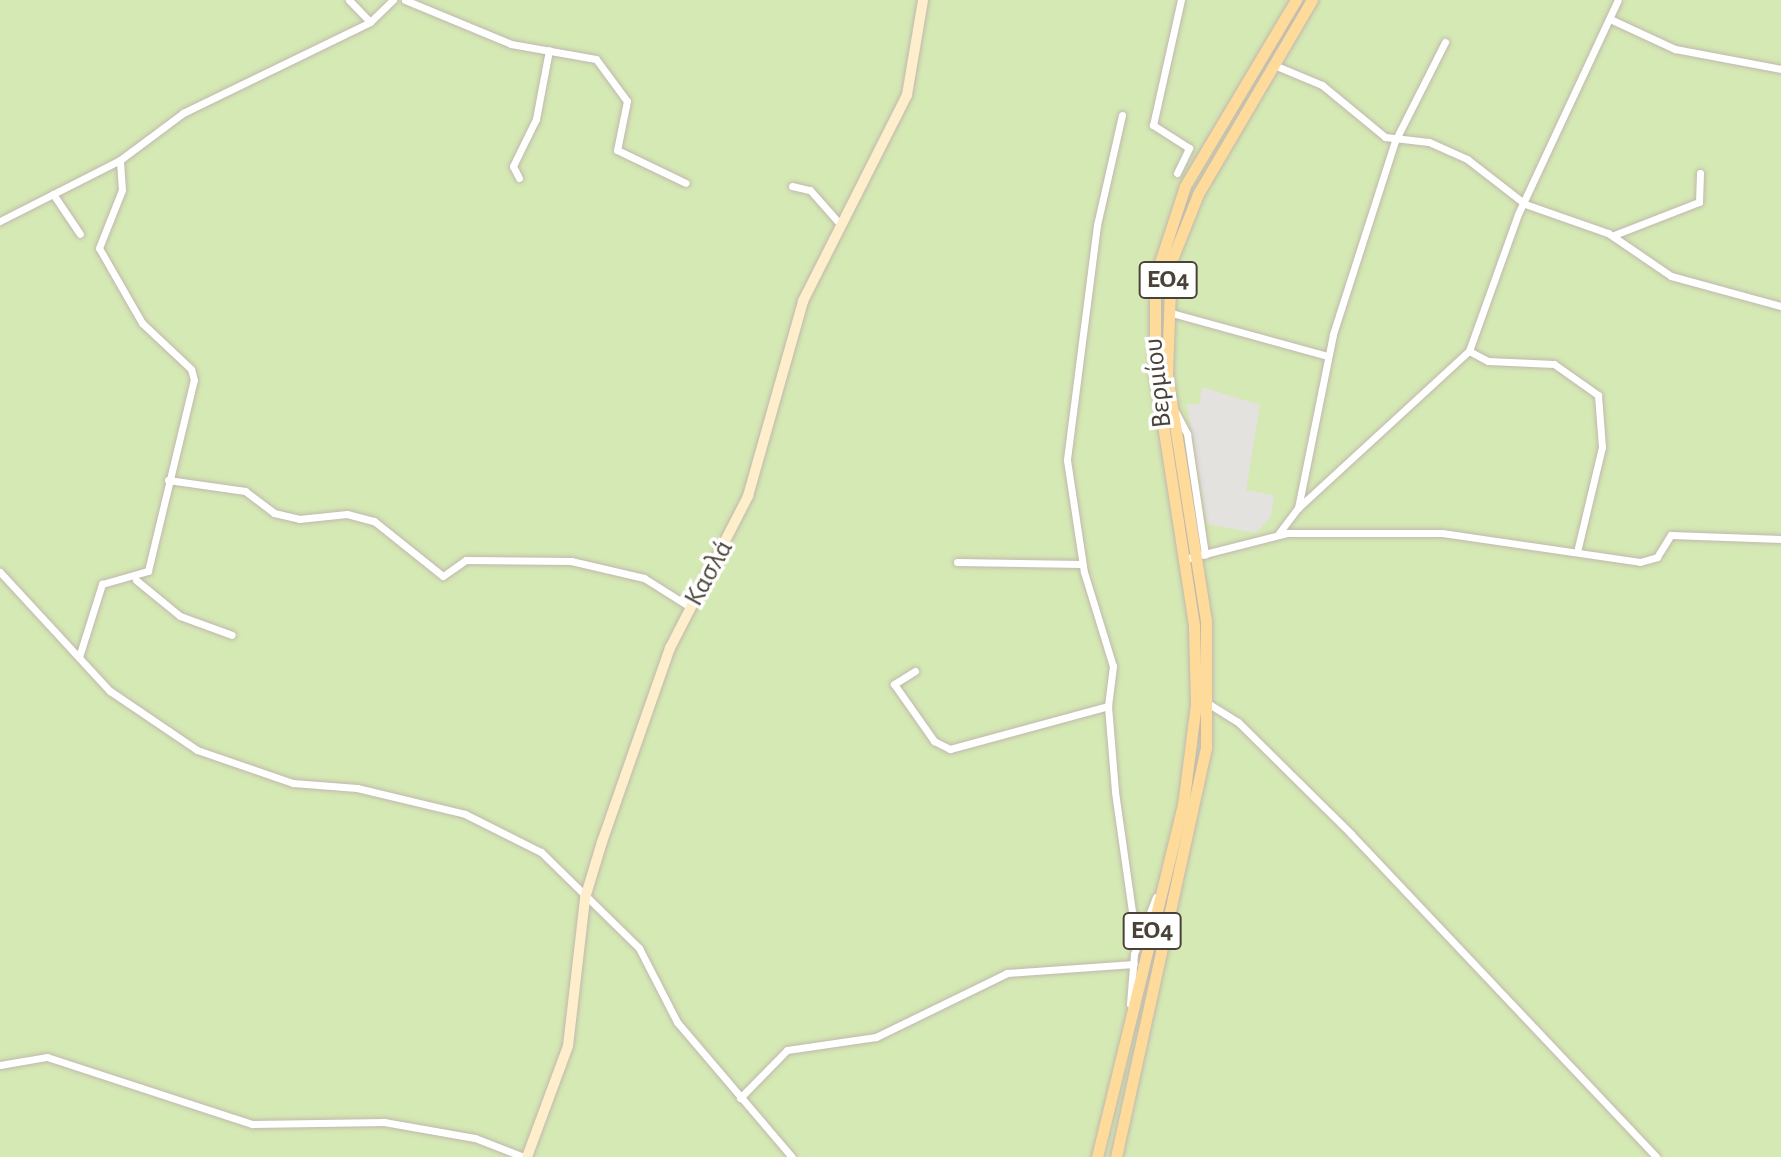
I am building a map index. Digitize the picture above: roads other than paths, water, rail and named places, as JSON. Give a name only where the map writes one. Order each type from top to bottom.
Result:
[{"type":"main road","name":"Βερμίου","points":[[1195,557],[1155,374],[1158,258],[1185,186],[1296,0]]},
{"type":"main road","name":"Βερμίου","points":[[1202,704],[1195,557],[1171,406],[1165,311],[1180,232],[1312,0]]},
{"type":"main road","name":"ΕΟ4","points":[[1097,1157],[1127,1023],[1169,865],[1202,704]]},
{"type":"main road","name":"ΕΟ4","points":[[1116,1157],[1195,817],[1202,704]]},
{"type":"street","points":[[349,0],[370,22]]},
{"type":"street","points":[[0,221],[120,160],[183,113],[370,22],[393,0]]},
{"type":"street","points":[[405,0],[435,18],[549,50],[583,53],[603,65],[627,101],[617,150],[686,183]]},
{"type":"street","name":"Κασλά","points":[[526,1157],[571,1033],[585,898],[690,607],[744,507],[803,301],[907,95],[923,0]]},
{"type":"street","points":[[1177,173],[1189,148],[1153,125],[1181,0]]},
{"type":"street","points":[[1279,533],[1298,508],[1469,351],[1525,204],[1618,0]]},
{"type":"street","points":[[1610,19],[1675,49],[1781,69]]},
{"type":"street","points":[[1298,508],[1328,356],[1395,141],[1445,42]]},
{"type":"street","points":[[519,178],[513,166],[536,119],[549,50]]},
{"type":"street","points":[[1274,65],[1322,85],[1395,141],[1429,142],[1467,159],[1525,204],[1614,235],[1671,276],[1781,306]]},
{"type":"street","points":[[1122,115],[1073,386],[1067,460],[1082,564],[1113,666],[1108,706],[1132,912],[1142,925]]},
{"type":"street","points":[[120,160],[122,190],[99,248],[145,326],[193,374],[148,571],[136,580]]},
{"type":"street","points":[[1614,235],[1699,202],[1700,173]]},
{"type":"street","points":[[792,186],[810,190],[840,224]]},
{"type":"street","points":[[53,194],[80,234]]},
{"type":"street","points":[[1165,311],[1328,356]]},
{"type":"street","points":[[1469,351],[1488,361],[1554,364],[1598,395],[1602,447],[1577,552]]},
{"type":"street","points":[[168,480],[245,491],[274,513],[299,519],[347,514],[374,521],[443,576],[466,560],[565,560],[644,578],[690,607]]},
{"type":"street","points":[[1195,557],[1279,533],[1442,533],[1640,562],[1657,557],[1671,535],[1781,539]]},
{"type":"street","points":[[957,562],[1082,564]]},
{"type":"street","points":[[0,572],[110,691],[197,750],[293,783],[357,788],[476,818],[541,852],[639,948],[672,1013],[792,1157]]},
{"type":"street","points":[[79,657],[102,584],[116,576],[136,580],[180,616],[232,635]]},
{"type":"street","points":[[915,671],[894,684],[934,741],[950,749],[1108,706]]},
{"type":"street","points":[[1202,704],[1238,722],[1351,834],[1656,1157]]},
{"type":"street","points":[[1127,1023],[1142,925],[1169,865]]},
{"type":"street","points":[[740,1098],[787,1050],[876,1037],[996,976],[1049,966],[1134,964]]},
{"type":"street","points":[[0,1065],[47,1057],[252,1124],[384,1122],[475,1138],[526,1157]]}]
